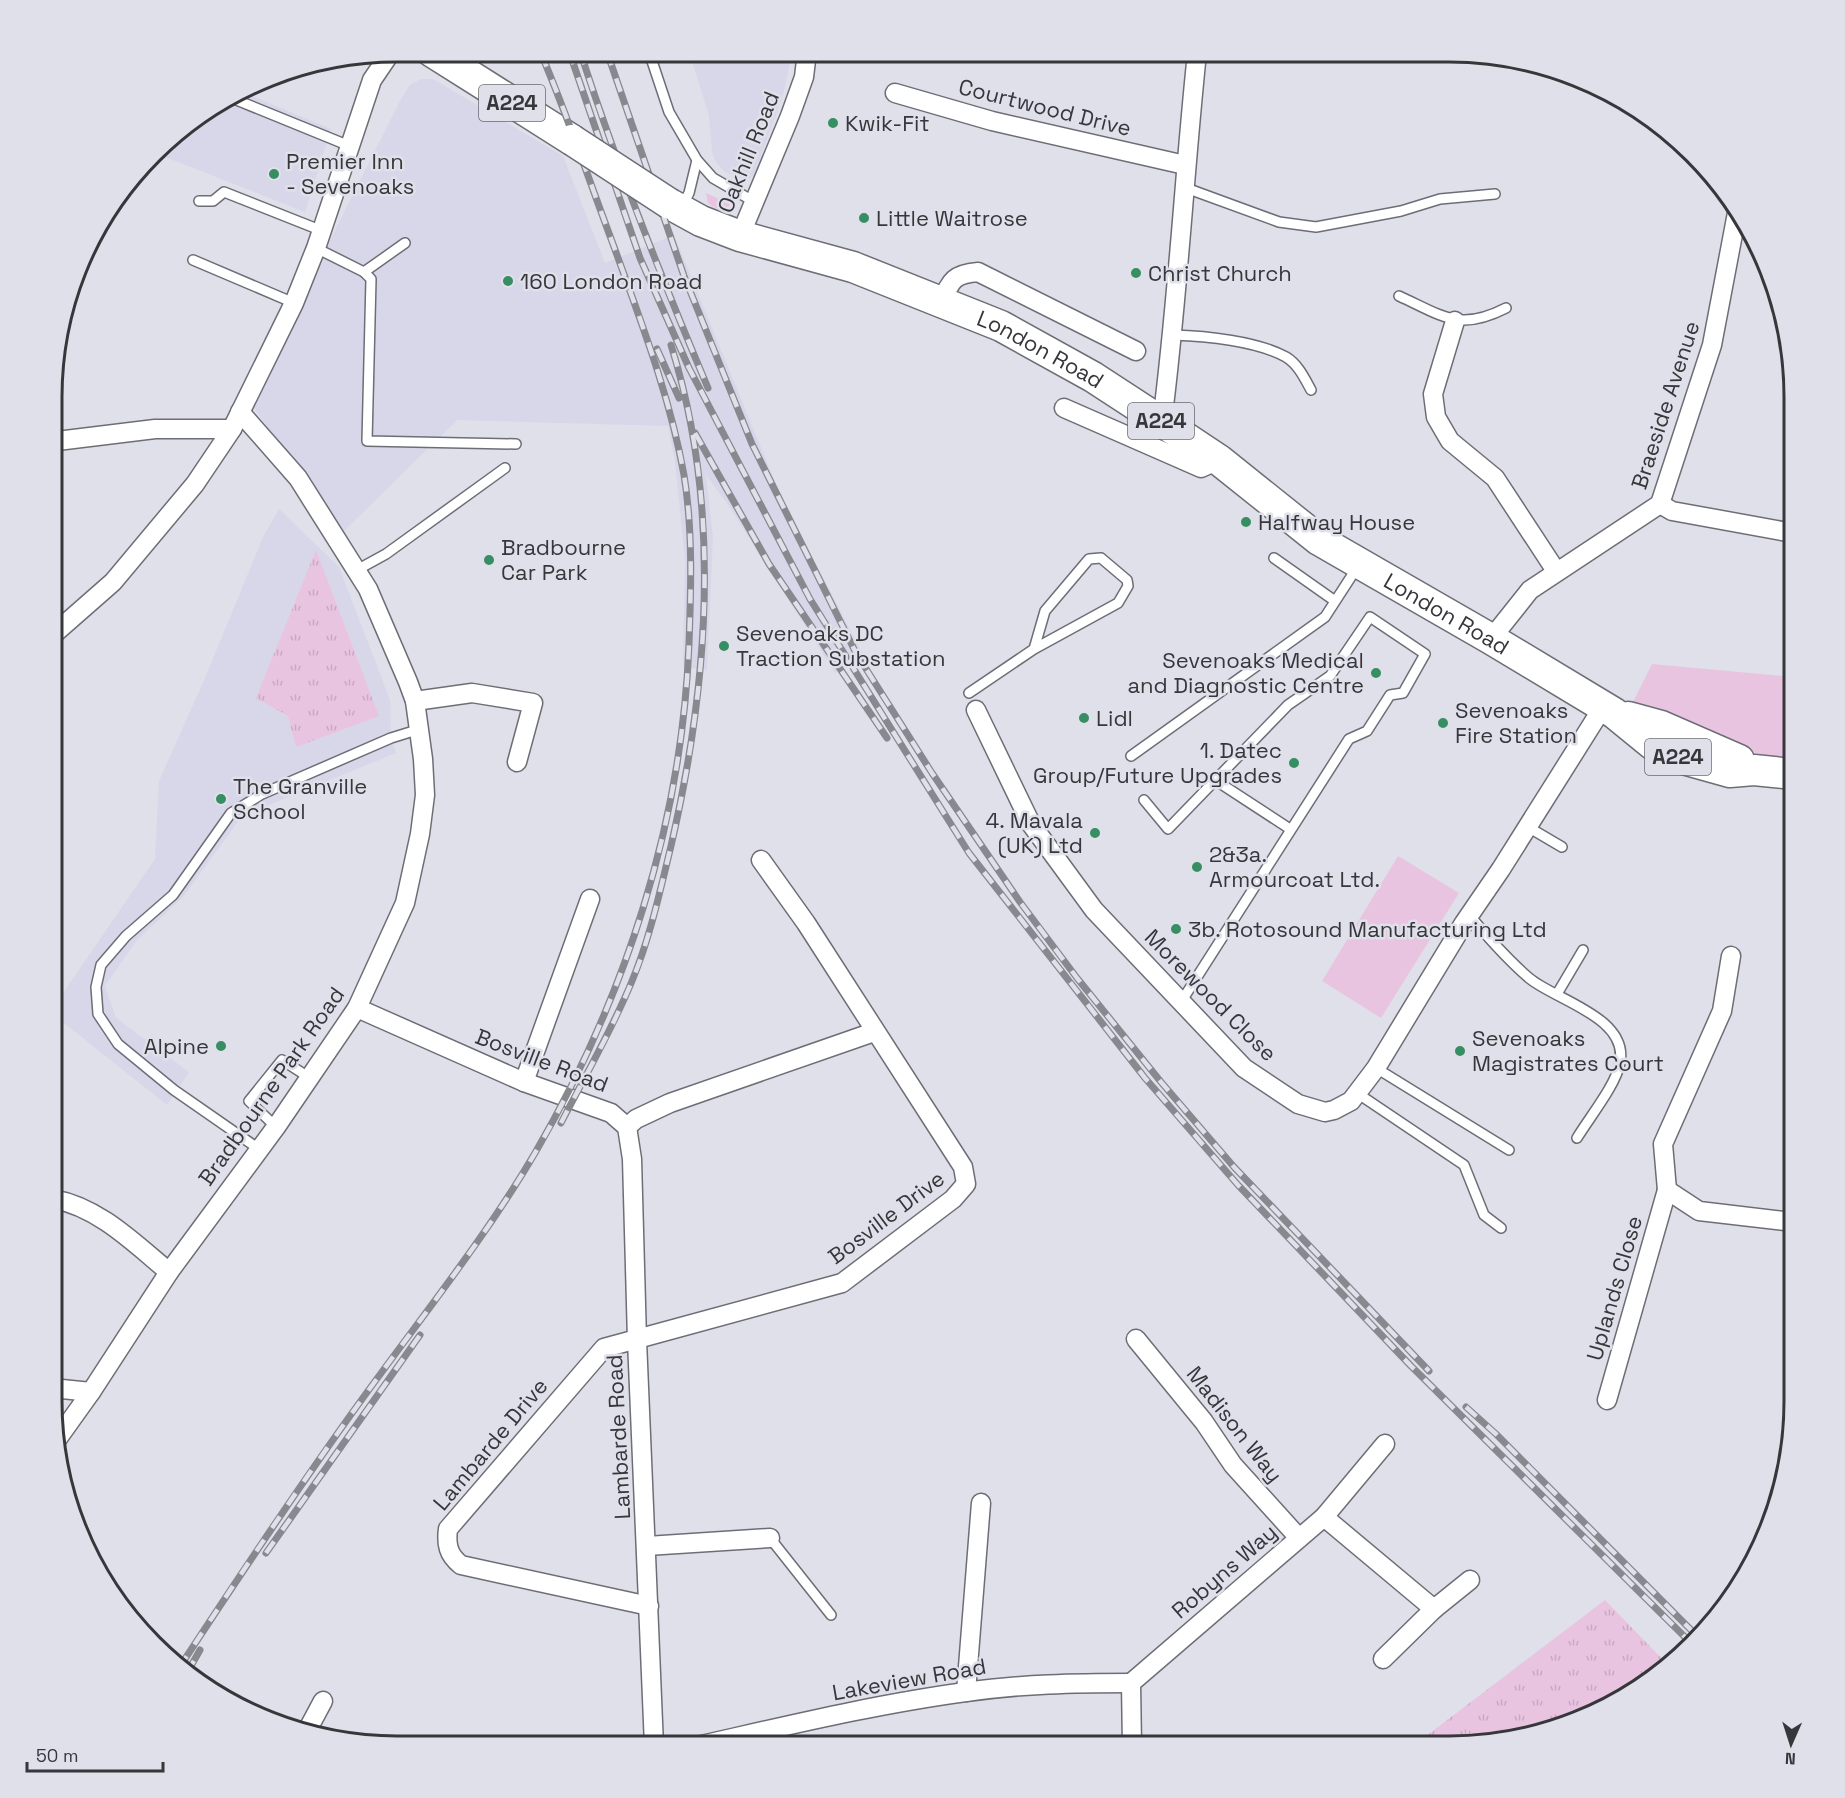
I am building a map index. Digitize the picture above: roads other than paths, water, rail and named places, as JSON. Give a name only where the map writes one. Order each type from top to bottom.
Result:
[{"type":"main road","name":"London Road","points":[[448,62],[675,207],[701,221],[740,236],[853,267],[942,301],[1011,332],[1093,377],[1219,460],[1318,540],[1609,710],[1652,744],[1680,758],[1730,771],[1754,770],[1784,773]]},
{"type":"street","points":[[61,628],[113,582],[195,484],[232,429],[294,303],[352,147],[372,80],[384,62]]},
{"type":"street","name":"Oakhill Road","points":[[740,236],[790,116],[804,77],[806,62]]},
{"type":"street","points":[[1162,422],[1173,335],[1186,188],[1185,165],[1196,62]]},
{"type":"street","name":"Courtwood Drive","points":[[895,93],[992,121],[1185,165]]},
{"type":"street","name":"Braeside Avenue","points":[[1491,639],[1530,590],[1660,504],[1712,345],[1735,223]]},
{"type":"street","points":[[942,301],[950,282],[962,273],[978,272],[1136,351]]},
{"type":"street","points":[[1455,321],[1433,394],[1436,417],[1450,441],[1495,478],[1556,571]]},
{"type":"street","points":[[1064,408],[1201,468],[1219,460]]},
{"type":"street","name":"Bradbourne Park Road","points":[[63,1432],[169,1272],[276,1127],[357,1008],[391,938],[405,903],[414,869],[425,795],[416,701],[368,589],[298,478],[240,412]]},
{"type":"street","points":[[61,441],[155,429],[232,429]]},
{"type":"street","points":[[1660,504],[1672,511],[1784,531]]},
{"type":"street","points":[[416,701],[472,693],[533,703],[517,762]]},
{"type":"street","name":"Morewood Close","points":[[972,701],[1031,824],[1094,910],[1244,1068],[1298,1104],[1317,1111],[1334,1110],[1351,1101],[1376,1068],[1469,915],[1609,710]]},
{"type":"street","name":"Bosville Drive","points":[[637,1340],[842,1283],[963,1191],[966,1177],[963,1167],[806,923],[761,861]]},
{"type":"street","points":[[524,1082],[590,899]]},
{"type":"street","name":"Uplands Close","points":[[1607,1400],[1667,1190],[1663,1144],[1722,1011],[1731,956]]},
{"type":"street","name":"Bosville Road","points":[[357,1008],[524,1082],[611,1113],[627,1127]]},
{"type":"street","points":[[627,1127],[636,1119],[669,1104],[874,1032]]},
{"type":"street","name":"Lambarde Road","points":[[627,1127],[632,1159],[654,1736]]},
{"type":"street","points":[[1667,1190],[1699,1211],[1784,1221]]},
{"type":"street","points":[[61,1201],[110,1224],[169,1272]]},
{"type":"street","name":"Madison Way","points":[[1137,1339],[1204,1422],[1233,1465],[1299,1538]]},
{"type":"street","name":"Lambarde Drive","points":[[637,1340],[604,1348],[448,1529],[447,1542],[452,1558],[471,1568],[649,1606]]},
{"type":"street","points":[[61,1389],[91,1392]]},
{"type":"street","name":"Robyns Way","points":[[1131,1683],[1324,1518],[1385,1444]]},
{"type":"street","points":[[966,1692],[981,1503]]},
{"type":"street","points":[[1324,1518],[1434,1610]]},
{"type":"street","points":[[647,1546],[770,1538]]},
{"type":"street","points":[[1383,1659],[1434,1610],[1470,1580]]},
{"type":"street","points":[[1131,1683],[1132,1736]]},
{"type":"street","name":"Lakeview Road","points":[[743,1736],[857,1711],[966,1692],[1036,1685],[1131,1683]]},
{"type":"street","points":[[310,1725],[323,1701]]},
{"type":"lane","points":[[652,62],[669,112],[697,160],[713,178],[753,201]]},
{"type":"lane","points":[[239,101],[352,147]]},
{"type":"lane","points":[[675,207],[689,193],[697,160]]},
{"type":"lane","points":[[1186,188],[1279,222],[1316,227],[1401,211],[1440,199],[1495,194]]},
{"type":"lane","points":[[199,201],[213,201],[224,192],[318,239],[371,279],[367,441],[516,444]]},
{"type":"lane","points":[[364,272],[405,243]]},
{"type":"lane","points":[[193,260],[294,303]]},
{"type":"lane","points":[[1399,296],[1455,321],[1484,319],[1506,308]]},
{"type":"lane","points":[[1173,335],[1203,336],[1236,341],[1287,358],[1299,370],[1311,390]]},
{"type":"lane","points":[[355,571],[386,554],[505,468]]},
{"type":"lane","points":[[972,701],[1034,649],[1118,603],[1128,586],[1126,580],[1101,558],[1089,559],[1045,611],[1034,649]]},
{"type":"lane","points":[[1274,558],[1335,601]]},
{"type":"lane","points":[[1131,756],[1325,618],[1359,564]]},
{"type":"lane","points":[[1144,800],[1168,830],[1288,705],[1330,676],[1370,617],[1425,654],[1403,693],[1390,695],[1367,731],[1349,739],[1181,1002]]},
{"type":"lane","points":[[259,1149],[174,1090],[118,1044],[98,1014],[96,987],[101,965],[126,936],[173,895],[231,813],[262,794],[391,738],[420,729]]},
{"type":"lane","points":[[1215,780],[1290,829]]},
{"type":"lane","points":[[1528,827],[1562,847]]},
{"type":"lane","points":[[1469,915],[1532,980],[1594,1014],[1615,1036],[1621,1062],[1577,1138]]},
{"type":"lane","points":[[1557,994],[1583,951]]},
{"type":"lane","points":[[276,1127],[249,1101],[282,1060],[310,1078]]},
{"type":"lane","points":[[1376,1068],[1509,1150]]},
{"type":"lane","points":[[1357,1093],[1464,1165],[1484,1215],[1502,1228]]},
{"type":"lane","points":[[770,1538],[831,1615]]},
{"type":"railway","points":[[184,1660],[313,1468],[473,1248],[535,1153],[596,1033],[643,908],[661,843],[675,778],[684,711],[689,644],[690,538],[684,475],[671,416],[644,329],[544,62]]},
{"type":"railway","points":[[573,62],[640,258],[689,368],[810,599],[969,853],[1145,1078],[1238,1185],[1411,1366],[1685,1638]]},
{"type":"railway","points":[[584,62],[640,221],[708,388]]},
{"type":"railway","points":[[610,62],[684,276],[752,444],[856,653],[932,773],[1020,902],[1077,978],[1161,1082],[1234,1167],[1429,1371]]},
{"type":"railway","points":[[561,1123],[616,1017],[644,948],[671,846],[694,721],[701,658],[704,595],[703,531],[698,469],[687,406],[671,345]]},
{"type":"railway","points":[[657,349],[679,398]]},
{"type":"railway","points":[[695,433],[769,564],[887,738]]},
{"type":"railway","points":[[266,1553],[420,1335]]},
{"type":"railway","points":[[1466,1407],[1496,1434],[1692,1631]]},
{"type":"railway","points":[[191,1666],[200,1650]]},
{"type":"place","name":"Kwik-Fit","points":[[833,123]]},
{"type":"place","name":"Premier Inn - Sevenoaks","points":[[274,174]]},
{"type":"place","name":"Little Waitrose","points":[[864,218]]},
{"type":"place","name":"Christ Church","points":[[1136,273]]},
{"type":"place","name":"160 London Road","points":[[508,281]]},
{"type":"place","name":"Halfway House","points":[[1246,522]]},
{"type":"place","name":"Bradbourne Car Park","points":[[489,560]]},
{"type":"place","name":"Sevenoaks DC Traction Substation","points":[[724,646]]},
{"type":"place","name":"Sevenoaks Medical and Diagnostic Centre","points":[[1376,673]]},
{"type":"place","name":"Lidl","points":[[1084,718]]},
{"type":"place","name":"Sevenoaks Fire Station","points":[[1443,723]]},
{"type":"place","name":"1. Datec Group/Future Upgrades","points":[[1294,763]]},
{"type":"place","name":"The Granville School","points":[[221,799]]},
{"type":"place","name":"4. Mavala (UK) Ltd","points":[[1095,833]]},
{"type":"place","name":"2&3a. Armourcoat Ltd.","points":[[1197,867]]},
{"type":"place","name":"3b. Rotosound Manufacturing Ltd","points":[[1176,929]]},
{"type":"place","name":"Alpine","points":[[221,1046]]},
{"type":"place","name":"Sevenoaks Magistrates Court","points":[[1460,1051]]}]
